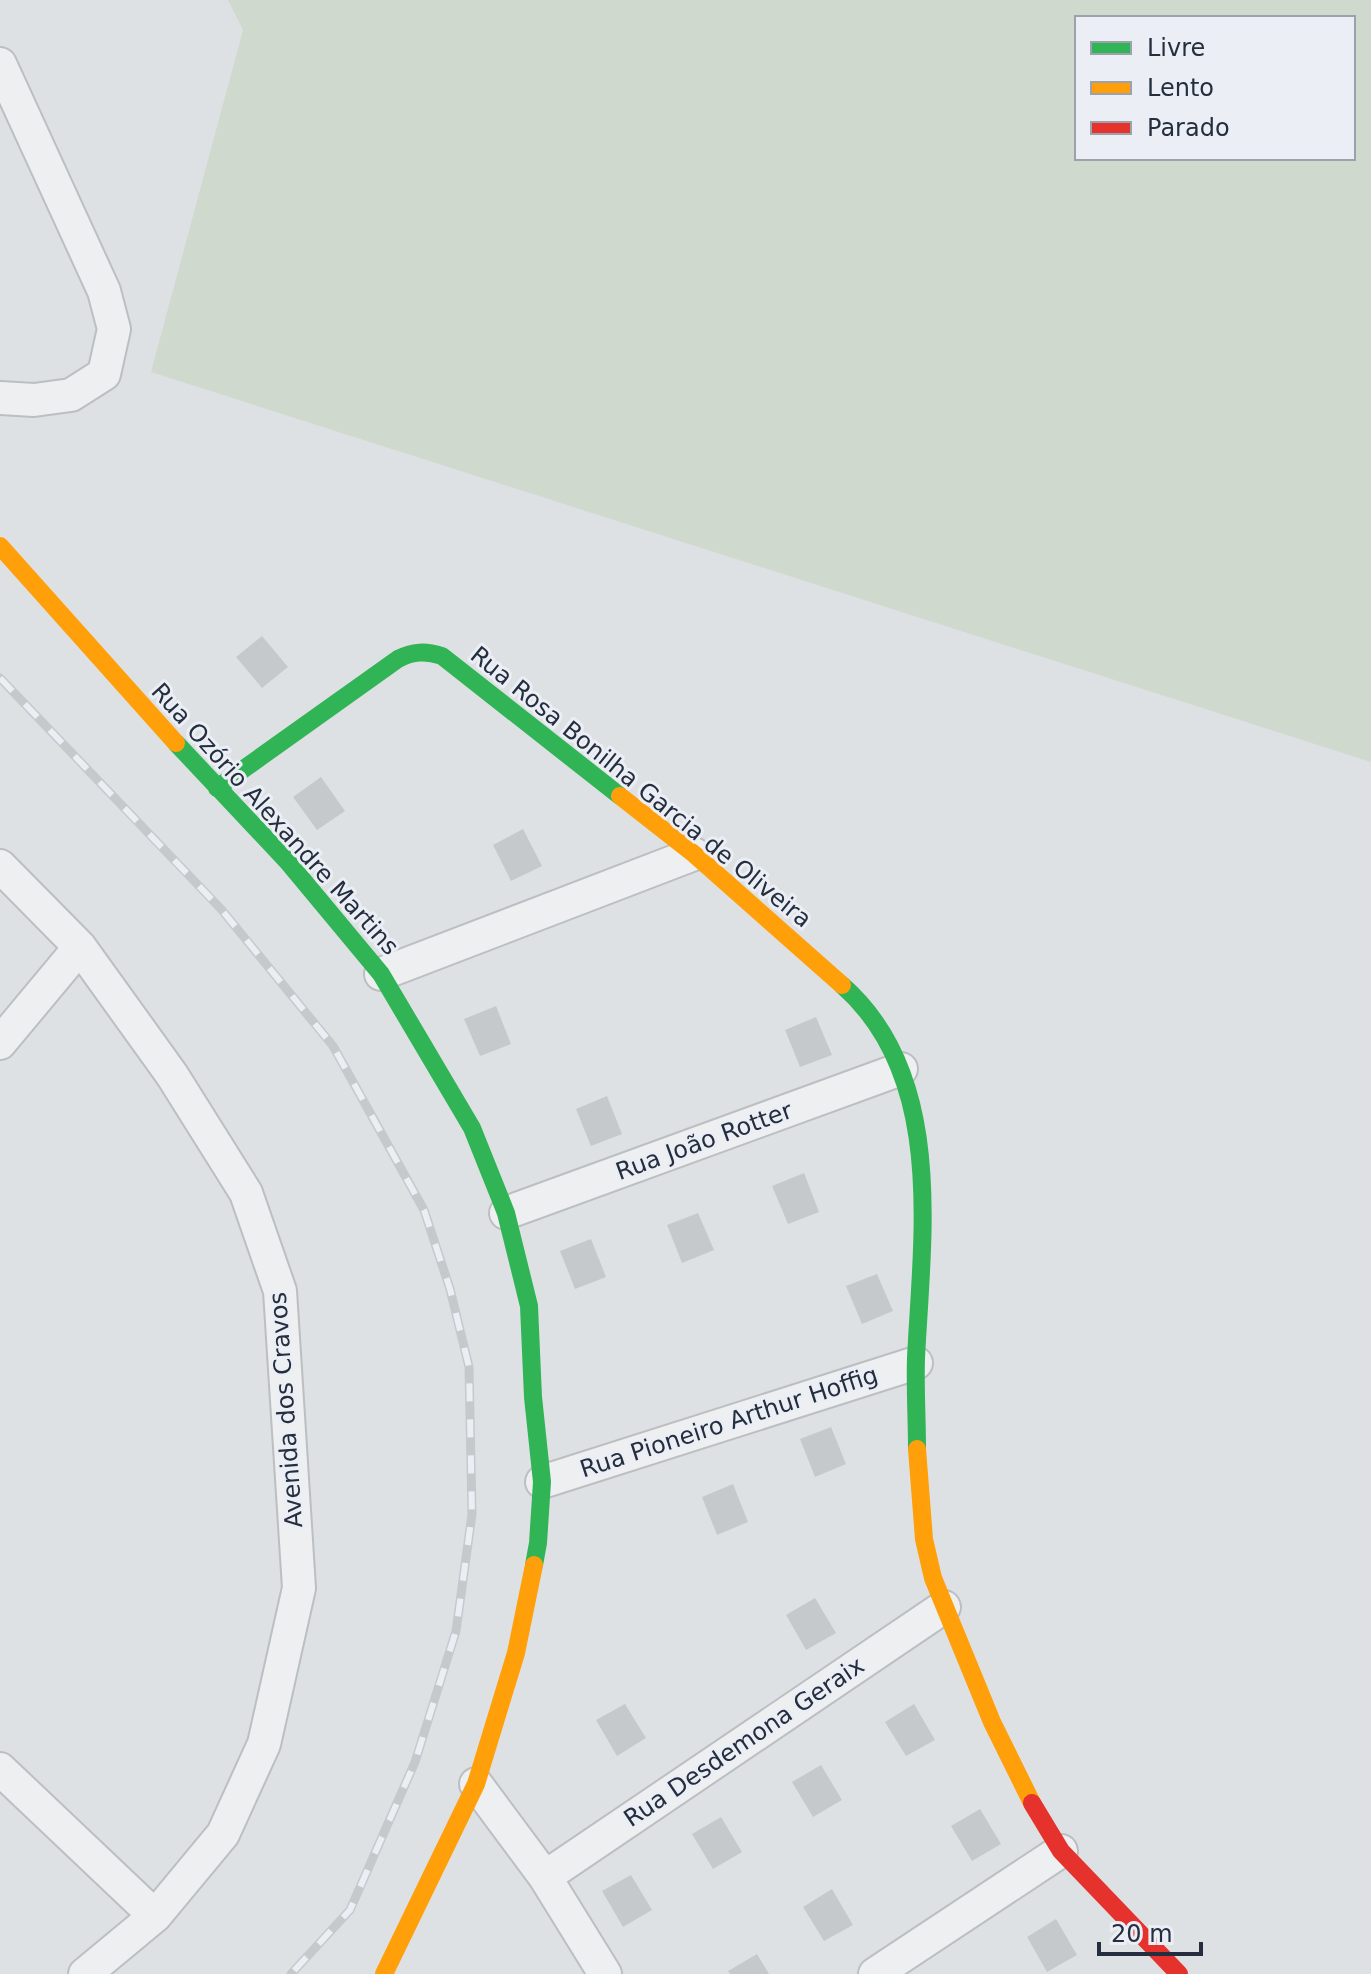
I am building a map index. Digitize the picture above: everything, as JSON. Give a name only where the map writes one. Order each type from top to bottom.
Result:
[{"type":"street","points":[[0,64],[104,291],[114,329],[104,374],[71,395],[34,400],[0,398]]},
{"type":"street","name":"Rua Ozório Alexandre Martins","points":[[0,546],[217,788],[287,861],[381,974],[472,1128],[506,1213],[529,1306],[533,1397],[542,1482],[538,1543],[516,1653],[476,1784],[384,1974]]},
{"type":"street","name":"Rua Rosa Bonilha Garcia de Oliveira","points":[[217,788],[398,659],[422,651],[432,652],[442,656],[694,854],[854,995],[880,1031],[901,1069],[916,1127],[924,1214],[916,1363],[917,1464],[920,1503],[933,1578],[992,1722],[1038,1814],[1061,1851],[1179,1974]]},
{"type":"street","points":[[381,974],[694,854]]},
{"type":"street","name":"Avenida dos Cravos","points":[[0,866],[80,947],[172,1075],[246,1193],[280,1291],[299,1588],[264,1744],[223,1834],[155,1916],[85,1974]]},
{"type":"street","points":[[0,1043],[80,947]]},
{"type":"street","name":"Rua João Rotter","points":[[506,1213],[901,1069]]},
{"type":"street","name":"Rua Pioneiro Arthur Hoffig","points":[[542,1482],[916,1363]]},
{"type":"street","name":"Rua Desdemona Geraix","points":[[545,1877],[944,1607]]},
{"type":"street","points":[[0,1769],[155,1916]]},
{"type":"street","points":[[476,1784],[545,1877],[605,1974]]},
{"type":"street","points":[[875,1974],[1061,1851]]},
{"type":"shaded area","points":[[228,0],[1371,0],[1371,762],[151,372],[243,30]]},
{"type":"building","points":[[262,636],[288,667],[262,688],[236,657]]},
{"type":"building","points":[[321,777],[345,811],[317,830],[293,797]]},
{"type":"building","points":[[523,829],[542,866],[511,881],[493,845]]},
{"type":"building","points":[[496,1006],[511,1044],[480,1056],[464,1019]]},
{"type":"building","points":[[816,1017],[832,1055],[800,1067],[785,1030]]},
{"type":"building","points":[[607,1096],[622,1134],[591,1146],[576,1109]]},
{"type":"building","points":[[804,1173],[819,1212],[788,1224],[772,1186]]},
{"type":"building","points":[[698,1213],[714,1250],[682,1263],[667,1225]]},
{"type":"building","points":[[591,1239],[606,1277],[575,1289],[560,1251]]},
{"type":"building","points":[[877,1274],[893,1311],[862,1324],[846,1286]]},
{"type":"building","points":[[831,1427],[846,1464],[815,1477],[800,1439]]},
{"type":"building","points":[[733,1484],[748,1522],[717,1535],[702,1497]]},
{"type":"building","points":[[815,1598],[836,1633],[806,1650],[786,1615]]},
{"type":"building","points":[[625,1704],[646,1738],[617,1756],[596,1720]]},
{"type":"building","points":[[914,1704],[935,1740],[906,1756],[885,1722]]},
{"type":"building","points":[[821,1765],[842,1800],[813,1817],[792,1782]]},
{"type":"building","points":[[980,1809],[1001,1844],[972,1861],[951,1826]]},
{"type":"building","points":[[721,1817],[742,1852],[713,1869],[692,1834]]},
{"type":"building","points":[[631,1875],[652,1910],[623,1927],[602,1891]]},
{"type":"building","points":[[832,1889],[853,1925],[824,1941],[803,1907]]},
{"type":"building","points":[[1056,1919],[1077,1955],[1047,1972],[1027,1937]]},
{"type":"building","points":[[757,1954],[769,1974],[730,1974],[728,1971]]},
{"type":"railway","points":[[0,678],[221,909],[333,1046],[424,1210],[450,1289],[469,1367],[472,1514],[456,1631],[415,1762],[350,1910],[291,1974]]},
{"type":"traffic: fast","points":[[217,788],[398,659],[409,654],[425,653],[442,656],[620,796]]},
{"type":"traffic: fast","points":[[176,743],[287,861],[381,974],[472,1128],[506,1213],[529,1306],[533,1397],[542,1482],[534,1565]]},
{"type":"traffic: fast","points":[[842,985],[875,1022],[898,1064],[913,1111],[923,1210],[916,1358],[917,1449]]},
{"type":"traffic: slow","points":[[0,546],[176,743]]},
{"type":"traffic: slow","points":[[620,796],[694,854],[842,985]]},
{"type":"traffic: slow","points":[[917,1449],[924,1539],[933,1578],[992,1722],[1032,1803]]},
{"type":"traffic: slow","points":[[384,1974],[476,1784],[516,1653],[534,1565]]},
{"type":"traffic: jam","points":[[1032,1803],[1061,1851],[1179,1974]]}]
